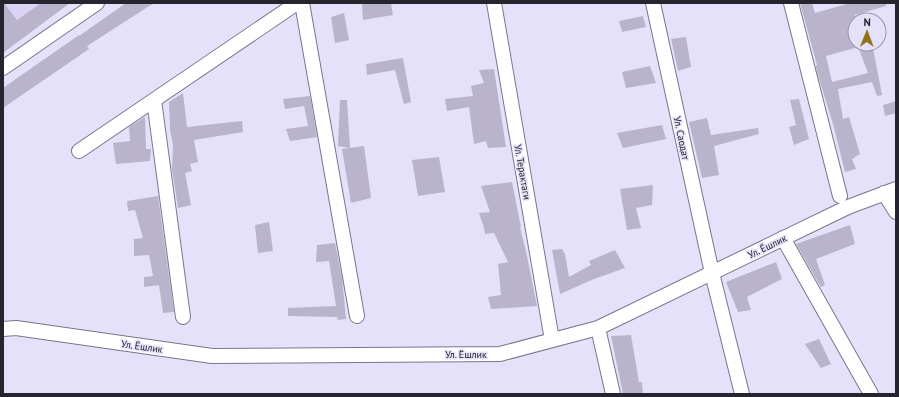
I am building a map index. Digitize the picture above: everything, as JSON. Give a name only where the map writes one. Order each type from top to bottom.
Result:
[{"type":"street","points":[[3,68],[97,3]]},
{"type":"street","points":[[79,151],[297,3]]},
{"type":"street","points":[[302,3],[357,316]]},
{"type":"street","name":"Ул. Терактаги","points":[[494,3],[552,340]]},
{"type":"street","name":"Ул. Саодат","points":[[653,3],[712,273],[742,394]]},
{"type":"street","points":[[791,3],[840,196]]},
{"type":"street","points":[[154,100],[183,317]]},
{"type":"street","points":[[890,191],[896,212]]},
{"type":"street","name":"Ул. Ёшлик","points":[[3,330],[16,328],[212,356],[500,354],[598,328],[848,206],[890,191]]},
{"type":"street","points":[[783,238],[872,394]]},
{"type":"street","points":[[598,328],[613,394]]},
{"type":"shaded area","points":[[3,3],[41,3],[3,30]]},
{"type":"building","points":[[3,3],[17,20],[41,3],[70,3],[3,53]]},
{"type":"building","points":[[126,3],[154,3],[87,46],[89,49],[3,108],[3,88]]},
{"type":"building","points":[[362,3],[391,3],[393,15],[363,20]]},
{"type":"building","points":[[800,3],[812,3],[815,13],[850,3],[886,3],[886,6],[865,12],[847,12],[847,50],[826,56],[832,82],[868,73],[860,52],[874,52],[882,95],[877,96],[872,82],[838,89],[843,119],[849,117],[860,154],[852,159],[856,169],[845,172],[833,124],[817,72],[817,65]]},
{"type":"building","points":[[344,13],[349,40],[335,43],[331,17]]},
{"type":"building","points":[[643,16],[646,27],[622,32],[619,21]]},
{"type":"building","points":[[686,37],[691,67],[678,71],[671,39]]},
{"type":"building","points":[[403,58],[411,102],[404,104],[395,70],[367,75],[366,64]]},
{"type":"building","points":[[650,66],[656,83],[626,88],[622,72]]},
{"type":"building","points":[[494,69],[506,147],[488,148],[486,141],[474,144],[469,107],[447,111],[445,99],[473,96],[471,86],[484,83],[479,70]]},
{"type":"building","points":[[183,93],[187,127],[242,121],[243,132],[194,140],[198,162],[190,164],[192,171],[185,173],[191,205],[178,208],[172,169],[173,146],[170,129],[169,102]]},
{"type":"building","points":[[310,96],[317,137],[290,141],[286,129],[308,126],[304,106],[285,109],[283,99]]},
{"type":"building","points":[[799,99],[809,139],[794,145],[789,127],[796,125],[790,100]]},
{"type":"building","points":[[340,100],[347,100],[350,148],[338,146]]},
{"type":"building","points":[[896,101],[896,113],[885,116],[883,105]]},
{"type":"building","points":[[145,117],[146,149],[151,149],[150,161],[116,164],[113,143],[130,141],[129,127]]},
{"type":"building","points":[[707,118],[711,135],[758,128],[759,134],[714,146],[719,175],[702,178],[689,122]]},
{"type":"building","points":[[662,125],[666,139],[623,148],[617,133]]},
{"type":"building","points":[[364,146],[371,198],[351,203],[342,149]]},
{"type":"building","points":[[439,157],[445,192],[418,196],[412,160]]},
{"type":"building","points":[[512,182],[537,306],[491,309],[488,297],[501,295],[498,264],[508,262],[494,233],[485,234],[479,213],[490,212],[481,186]]},
{"type":"building","points":[[653,185],[652,205],[636,208],[641,228],[627,230],[620,189]]},
{"type":"building","points":[[158,196],[174,312],[163,313],[159,285],[144,287],[144,277],[153,276],[149,255],[134,256],[134,239],[143,238],[135,210],[128,211],[127,201]]},
{"type":"building","points":[[269,222],[273,251],[258,253],[255,225]]},
{"type":"building","points":[[850,225],[855,244],[816,259],[825,285],[821,287],[796,244]]},
{"type":"building","points":[[335,243],[342,278],[346,319],[338,320],[337,317],[288,316],[288,308],[336,306],[329,261],[316,262],[317,245]]},
{"type":"building","points":[[562,249],[565,254],[569,277],[591,265],[589,261],[615,250],[625,268],[594,279],[560,294],[552,250]]},
{"type":"building","points":[[776,262],[782,279],[747,297],[751,310],[738,312],[726,282]]},
{"type":"building","points":[[631,335],[639,382],[642,382],[643,394],[623,394],[611,336]]},
{"type":"building","points":[[819,339],[831,364],[821,368],[805,344]]}]
